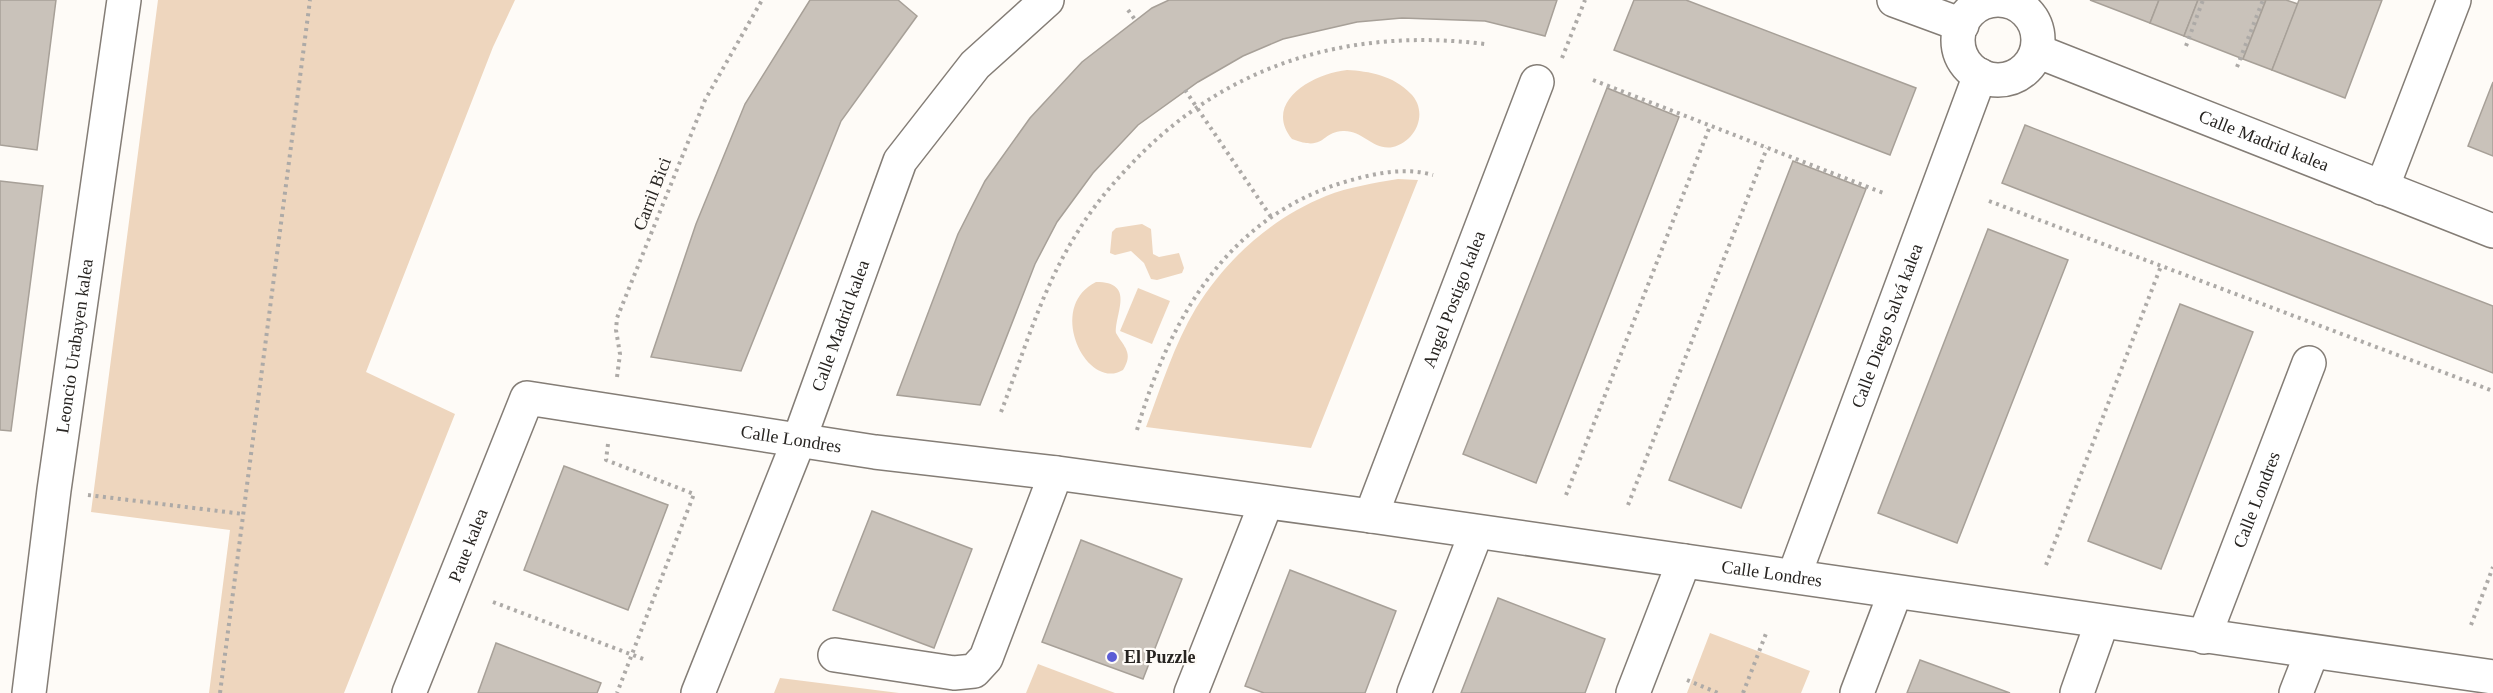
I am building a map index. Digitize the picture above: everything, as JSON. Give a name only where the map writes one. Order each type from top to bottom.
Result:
[{"type":"street","name":"Leoncio Urabayen kalea","points":[[29,693],[54,490],[124,0]]},
{"type":"street","name":"Calle Madrid kalea","points":[[698,693],[799,440],[900,161],[975,65],[1047,0]]},
{"type":"street","points":[[1894,0],[1962,25]]},
{"type":"street","points":[[2382,188],[2454,0]]},
{"type":"street","points":[[1993,1],[2013,1],[2036,25],[2037,51],[2032,62],[2023,72],[2011,78],[2001,80],[1980,75],[1971,69],[1960,53],[1959,34],[1962,25],[1967,16],[1983,4],[1993,1]]},
{"type":"street","name":"Calle Madrid kalea","points":[[2037,51],[2493,231]]},
{"type":"street","name":"Angel Postigo kalea","points":[[1371,516],[1549,72]]},
{"type":"street","name":"Calle Diego Salvá kalea","points":[[1794,576],[1980,75]]},
{"type":"street","name":"Calle Londres","points":[[2204,637],[2309,363]]},
{"type":"street","name":"Calle Londres","points":[[528,398],[875,452],[1056,473],[1371,516],[1476,533],[1794,576],[1895,593],[2493,678]]},
{"type":"street","name":"Paue kalea","points":[[409,693],[528,398]]},
{"type":"street","points":[[835,655],[954,673],[974,671],[986,658],[1056,473]]},
{"type":"street","points":[[1191,693],[1266,503]]},
{"type":"street","points":[[1414,693],[1476,533]]},
{"type":"street","points":[[1633,693],[1684,561]]},
{"type":"street","points":[[1857,693],[1895,593]]},
{"type":"street","points":[[2077,693],[2102,622]]},
{"type":"street","points":[[2296,693],[2312,652]]},
{"type":"path","points":[[220,693],[310,0]]},
{"type":"path","name":"Carril Bici","points":[[613,412],[620,354],[616,330],[617,318],[705,99],[762,0]]},
{"type":"path","points":[[1549,72],[1585,0]]},
{"type":"path","points":[[2186,46],[2203,0]]},
{"type":"path","points":[[2237,67],[2263,0]]},
{"type":"path","points":[[1128,10],[1136,21]]},
{"type":"path","points":[[1000,412],[1057,269],[1077,232],[1127,168],[1175,123],[1196,107],[1250,76],[1288,60],[1325,50],[1360,43],[1402,40],[1444,39],[1485,44]]},
{"type":"path","points":[[1593,80],[1886,194]]},
{"type":"path","points":[[1185,90],[1271,217]]},
{"type":"path","points":[[1566,495],[1710,126]]},
{"type":"path","points":[[1628,505],[1767,148]]},
{"type":"path","points":[[1137,430],[1168,346],[1188,306],[1215,267],[1251,231],[1288,206],[1326,188],[1398,171],[1433,175]]},
{"type":"path","points":[[1989,201],[2493,391]]},
{"type":"path","points":[[2046,565],[2161,266]]},
{"type":"path","points":[[613,412],[606,460],[694,495],[617,693]]},
{"type":"path","points":[[84,495],[243,514]]},
{"type":"path","points":[[2471,625],[2493,567]]},
{"type":"path","points":[[493,602],[645,660]]},
{"type":"path","points":[[1743,693],[1767,631]]},
{"type":"path","points":[[1687,680],[1718,693]]},
{"type":"shaded area","points":[[158,0],[515,0],[493,47],[366,372],[455,414],[344,693],[209,693],[230,530],[91,512]]},
{"type":"shaded area","points":[[1347,70],[1381,76],[1396,82],[1410,93],[1416,100],[1419,116],[1418,124],[1408,139],[1393,147],[1386,147],[1343,131],[1311,143],[1292,139],[1284,126],[1283,113],[1288,102],[1307,83],[1334,72]]},
{"type":"shaded area","points":[[1398,179],[1418,180],[1311,448],[1146,427],[1168,366],[1188,322],[1208,290],[1237,256],[1269,228],[1306,205],[1344,190]]},
{"type":"shaded area","points":[[1142,224],[1151,229],[1153,254],[1159,257],[1179,253],[1184,268],[1182,273],[1157,280],[1151,279],[1144,263],[1131,251],[1115,255],[1110,253],[1112,232],[1116,228]]},
{"type":"shaded area","points":[[1096,282],[1108,283],[1116,287],[1121,300],[1116,333],[1127,350],[1128,359],[1123,370],[1109,374],[1096,369],[1085,358],[1077,344],[1073,327],[1074,309],[1081,294]]},
{"type":"shaded area","points":[[1138,288],[1170,301],[1152,344],[1120,331]]},
{"type":"shaded area","points":[[1710,633],[1810,671],[1801,693],[1687,693]]},
{"type":"shaded area","points":[[1038,664],[1115,693],[1026,693]]},
{"type":"shaded area","points":[[780,678],[899,693],[774,693]]},
{"type":"building","points":[[0,0],[56,0],[37,150],[0,145]]},
{"type":"building","points":[[810,0],[898,0],[917,16],[841,121],[741,371],[651,357],[696,224],[745,104]]},
{"type":"building","points":[[1169,0],[1557,0],[1545,36],[1485,21],[1402,18],[1357,22],[1283,39],[1243,56],[1198,82],[1138,125],[1093,173],[1057,222],[1035,264],[980,405],[897,395],[958,234],[985,181],[1030,118],[1082,62],[1152,8]]},
{"type":"building","points":[[1634,0],[1686,0],[1916,88],[1890,155],[1614,50]]},
{"type":"building","points":[[2090,0],[2159,0],[2150,23]]},
{"type":"building","points":[[2159,0],[2198,0],[2184,36],[2150,23]]},
{"type":"building","points":[[2198,0],[2266,0],[2243,59],[2184,36]]},
{"type":"building","points":[[2266,0],[2286,0],[2298,4],[2272,70],[2243,59]]},
{"type":"building","points":[[2299,0],[2382,0],[2345,98],[2272,70]]},
{"type":"building","points":[[2493,82],[2493,156],[2468,146]]},
{"type":"building","points":[[1607,88],[1679,117],[1536,483],[1463,454]]},
{"type":"building","points":[[2025,125],[2493,306],[2493,373],[2002,183]]},
{"type":"building","points":[[1793,161],[1866,189],[1741,508],[1669,480]]},
{"type":"building","points":[[0,181],[43,186],[11,431],[0,430]]},
{"type":"building","points":[[1988,229],[2068,260],[1957,543],[1878,513]]},
{"type":"building","points":[[2180,304],[2253,332],[2161,569],[2088,541]]},
{"type":"building","points":[[564,466],[668,505],[628,610],[524,570]]},
{"type":"building","points":[[872,511],[972,549],[934,648],[833,610]]},
{"type":"building","points":[[1081,540],[1182,579],[1143,679],[1042,642]]},
{"type":"building","points":[[1290,570],[1396,611],[1365,693],[1264,693],[1245,686]]},
{"type":"building","points":[[1498,598],[1605,639],[1585,693],[1461,693]]},
{"type":"building","points":[[496,643],[601,683],[597,693],[478,693]]},
{"type":"building","points":[[1920,660],[2010,693],[1907,693]]},
{"type":"place","name":"El Puzzle","points":[[1112,657]]}]
